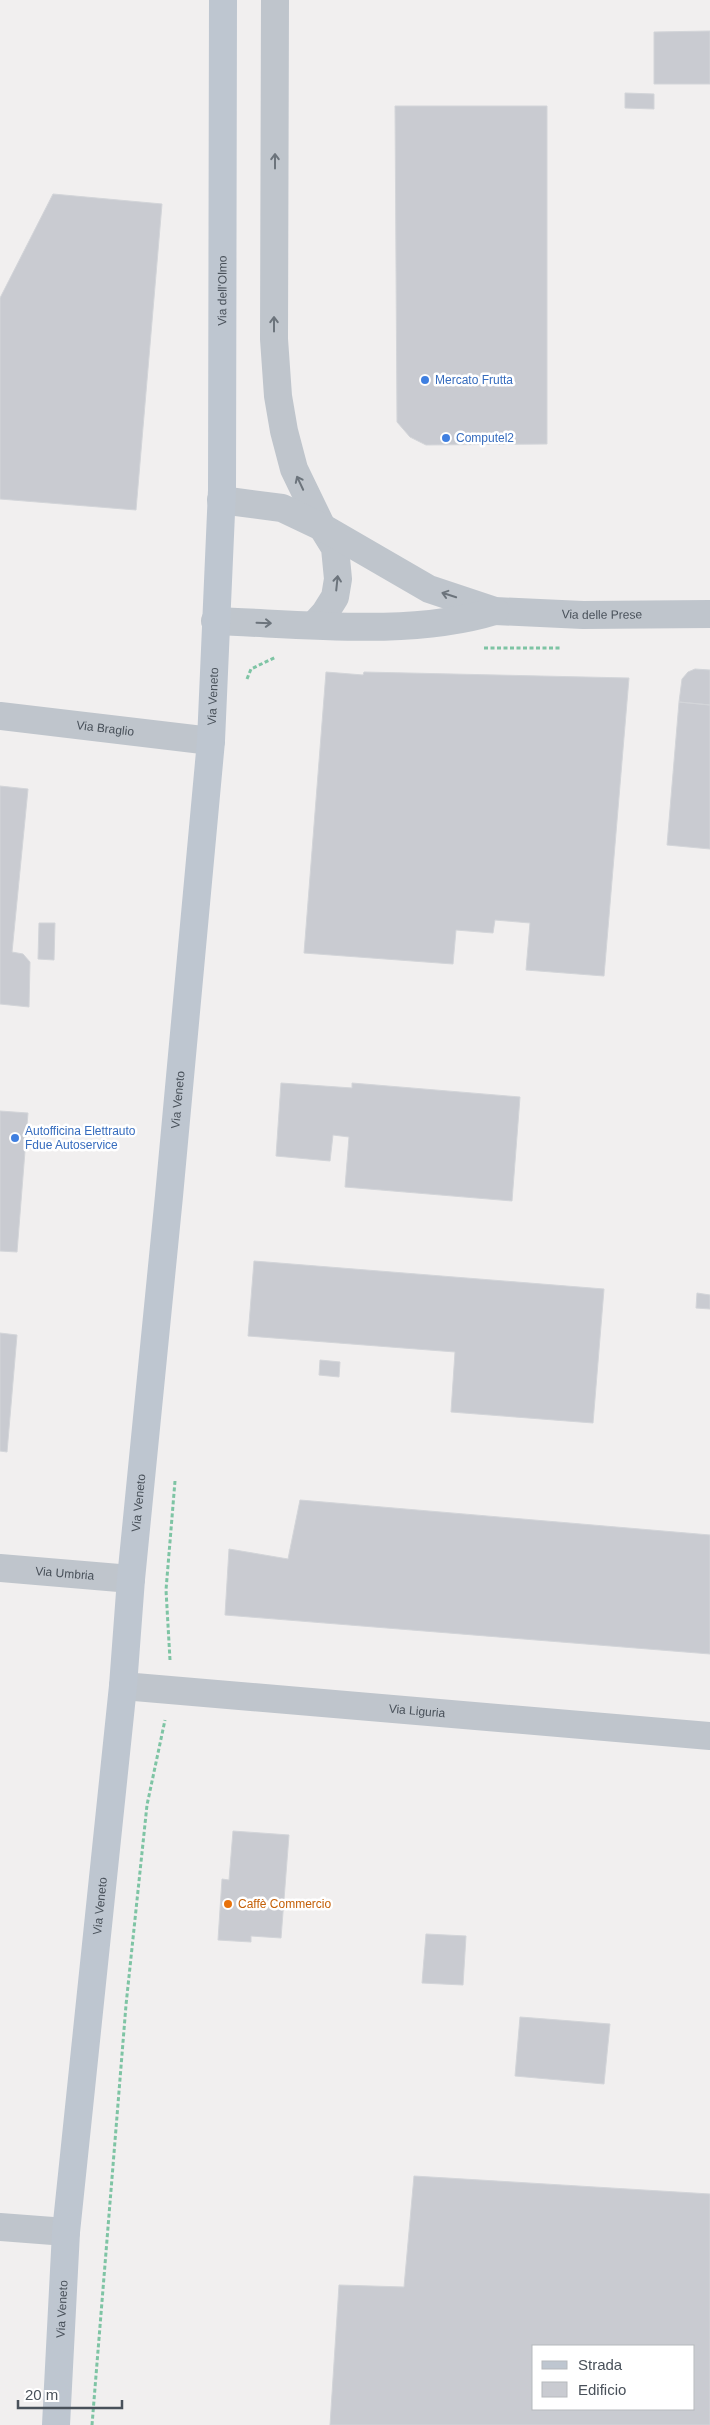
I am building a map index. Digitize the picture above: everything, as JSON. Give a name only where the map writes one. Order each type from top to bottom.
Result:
[{"type":"main road","name":"Via dell'Olmo","points":[[218,581],[221,500],[223,0]]},
{"type":"main road","name":"Via Veneto","points":[[56,2425],[66,2232],[123,1686],[131,1579],[211,741],[218,581]]},
{"type":"street","points":[[275,0],[274,338],[278,396],[284,431],[294,469],[322,527],[335,548],[338,579],[335,597],[326,613],[315,624]]},
{"type":"street","name":"Via delle Prese","points":[[221,500],[282,508],[322,527],[429,589],[495,611],[583,616],[710,614]]},
{"type":"street","name":"Via delle Prese","points":[[216,621],[396,626],[444,623],[469,619],[495,611]]},
{"type":"street","name":"Via Braglio","points":[[0,716],[211,741]]},
{"type":"street","name":"Via Umbria","points":[[0,1568],[131,1579]]},
{"type":"street","name":"Via Liguria","points":[[123,1686],[710,1736]]},
{"type":"street","points":[[0,2227],[66,2232]]},
{"type":"path","points":[[477,648],[565,648]]},
{"type":"path","points":[[244,686],[251,669],[280,655]]},
{"type":"path","points":[[92,2425],[126,2005],[147,1804],[172,1690],[166,1590],[176,1471]]},
{"type":"building","points":[[710,31],[710,84],[654,84],[654,32]]},
{"type":"building","points":[[625,93],[654,94],[654,109],[625,108]]},
{"type":"building","points":[[395,106],[547,106],[547,444],[426,445],[410,437],[397,422]]},
{"type":"building","points":[[53,194],[162,204],[136,510],[0,499],[0,298]]},
{"type":"building","points":[[695,669],[710,670],[710,705],[679,702],[682,679],[688,672]]},
{"type":"building","points":[[326,672],[363,675],[364,672],[629,678],[604,976],[526,970],[530,923],[495,920],[493,933],[456,930],[453,964],[304,953]]},
{"type":"building","points":[[679,702],[710,705],[710,849],[667,845]]},
{"type":"building","points":[[0,786],[28,789],[12,952],[23,954],[30,962],[29,1007],[0,1004]]},
{"type":"building","points":[[39,923],[55,923],[54,960],[38,959]]},
{"type":"building","points":[[281,1083],[352,1088],[352,1083],[520,1097],[512,1201],[345,1187],[349,1137],[333,1135],[330,1161],[276,1156]]},
{"type":"building","points":[[0,1111],[28,1113],[17,1252],[0,1251]]},
{"type":"building","points":[[254,1261],[604,1289],[593,1423],[451,1412],[455,1352],[248,1336]]},
{"type":"building","points":[[697,1293],[710,1295],[710,1309],[696,1308]]},
{"type":"building","points":[[0,1333],[17,1335],[7,1452],[0,1451]]},
{"type":"building","points":[[320,1360],[340,1362],[339,1377],[319,1375]]},
{"type":"building","points":[[300,1500],[710,1535],[710,1654],[225,1615],[229,1549],[288,1559]]},
{"type":"building","points":[[233,1831],[289,1835],[281,1938],[251,1936],[251,1942],[218,1940],[222,1879],[229,1880]]},
{"type":"building","points":[[426,1934],[466,1936],[463,1985],[422,1983]]},
{"type":"building","points":[[520,2017],[610,2024],[604,2084],[515,2076]]},
{"type":"building","points":[[414,2176],[710,2194],[710,2425],[330,2425],[339,2285],[404,2287]]},
{"type":"place","name":"Mercato Frutta","points":[[425,380]]},
{"type":"place","name":"Computel2","points":[[446,438]]},
{"type":"place","name":"Autofficina Elettrauto Fdue Autoservice","points":[[15,1138]]},
{"type":"place","name":"Caffè Commercio","points":[[228,1904]]}]
